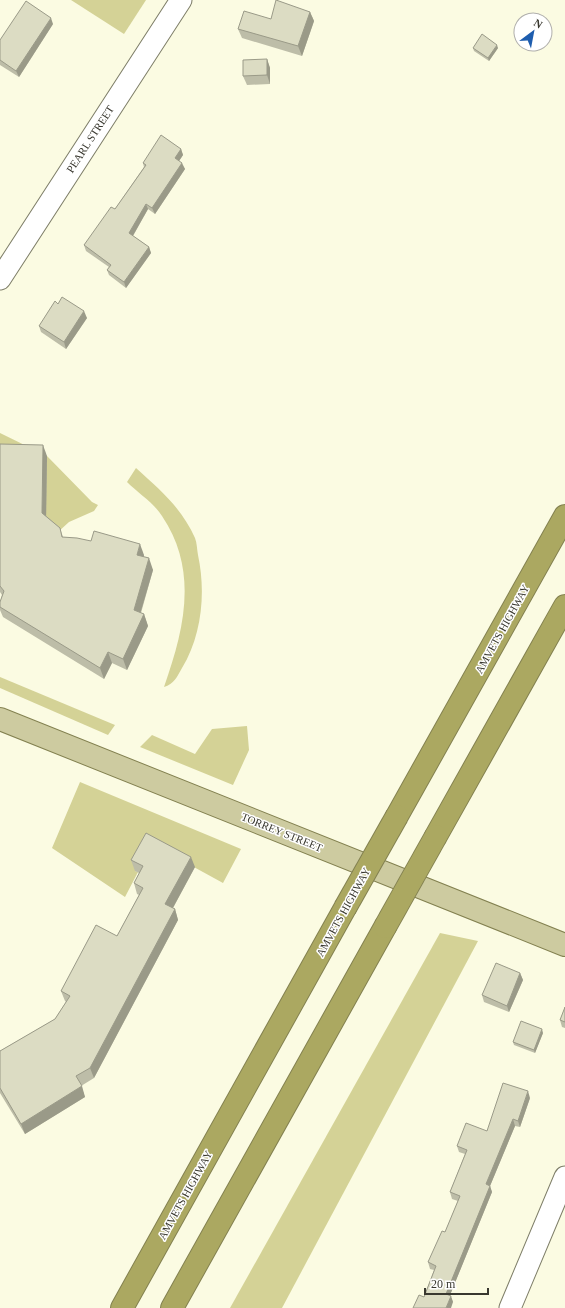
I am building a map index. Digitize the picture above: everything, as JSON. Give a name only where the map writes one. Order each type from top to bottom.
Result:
[{"type":"highway","name":"AMVETS HIGHWAY","points":[[122,1308],[565,516]]},
{"type":"highway","points":[[172,1308],[565,606]]},
{"type":"main road","name":"TORREY STREET","points":[[0,719],[565,945]]},
{"type":"street","name":"PEARL STREET","points":[[0,279],[181,0]]},
{"type":"street","points":[[510,1308],[565,1177]]},
{"type":"shaded area","points":[[71,0],[146,0],[124,34]]},
{"type":"shaded area","points":[[0,433],[47,456],[92,502],[98,505],[94,511],[69,522],[58,532],[0,455]]},
{"type":"shaded area","points":[[136,468],[177,508],[189,527],[196,540],[202,584],[202,598],[198,628],[194,642],[177,677],[173,682],[164,687],[182,622],[184,579],[181,558],[174,537],[162,516],[150,502],[127,482]]},
{"type":"shaded area","points":[[0,677],[115,725],[108,735],[0,688]]},
{"type":"shaded area","points":[[247,726],[249,750],[233,785],[140,747],[152,735],[195,754],[212,729]]},
{"type":"shaded area","points":[[80,782],[241,849],[223,883],[150,843],[135,871],[138,872],[125,897],[52,848]]},
{"type":"shaded area","points":[[440,933],[478,941],[282,1308],[230,1308]]},
{"type":"building","points":[[276,0],[310,12],[298,46],[238,29],[244,11],[271,19]]},
{"type":"building","points":[[26,1],[51,18],[16,71],[0,60],[0,40]]},
{"type":"building","points":[[482,34],[497,45],[488,58],[473,48]]},
{"type":"building","points":[[267,59],[267,75],[243,76],[243,60]]},
{"type":"building","points":[[161,135],[181,149],[175,158],[182,163],[152,208],[146,204],[129,233],[149,247],[124,282],[107,270],[111,265],[84,245],[111,207],[115,209],[146,165],[143,163]]},
{"type":"building","points":[[62,297],[84,311],[64,342],[39,326],[55,301],[58,304]]},
{"type":"building","points":[[0,444],[43,445],[42,513],[60,528],[62,537],[91,541],[94,531],[140,544],[137,555],[149,558],[134,610],[144,614],[123,659],[108,652],[100,668],[0,607],[0,602],[4,591],[0,586]]},
{"type":"building","points":[[146,833],[191,857],[165,904],[175,909],[90,1068],[76,1076],[82,1086],[21,1124],[0,1088],[0,1051],[55,1019],[70,996],[61,991],[96,925],[117,936],[143,888],[134,883],[143,866],[131,860]]},
{"type":"building","points":[[496,963],[520,973],[507,1006],[482,995]]},
{"type":"building","points":[[565,1007],[565,1022],[560,1020]]},
{"type":"building","points":[[521,1021],[542,1029],[534,1050],[513,1042]]},
{"type":"building","points":[[503,1083],[528,1091],[518,1121],[513,1119],[486,1184],[490,1186],[446,1294],[451,1296],[446,1308],[413,1308],[419,1295],[424,1297],[436,1266],[428,1262],[442,1231],[445,1232],[460,1196],[450,1192],[467,1150],[457,1146],[466,1123],[487,1131]]}]
